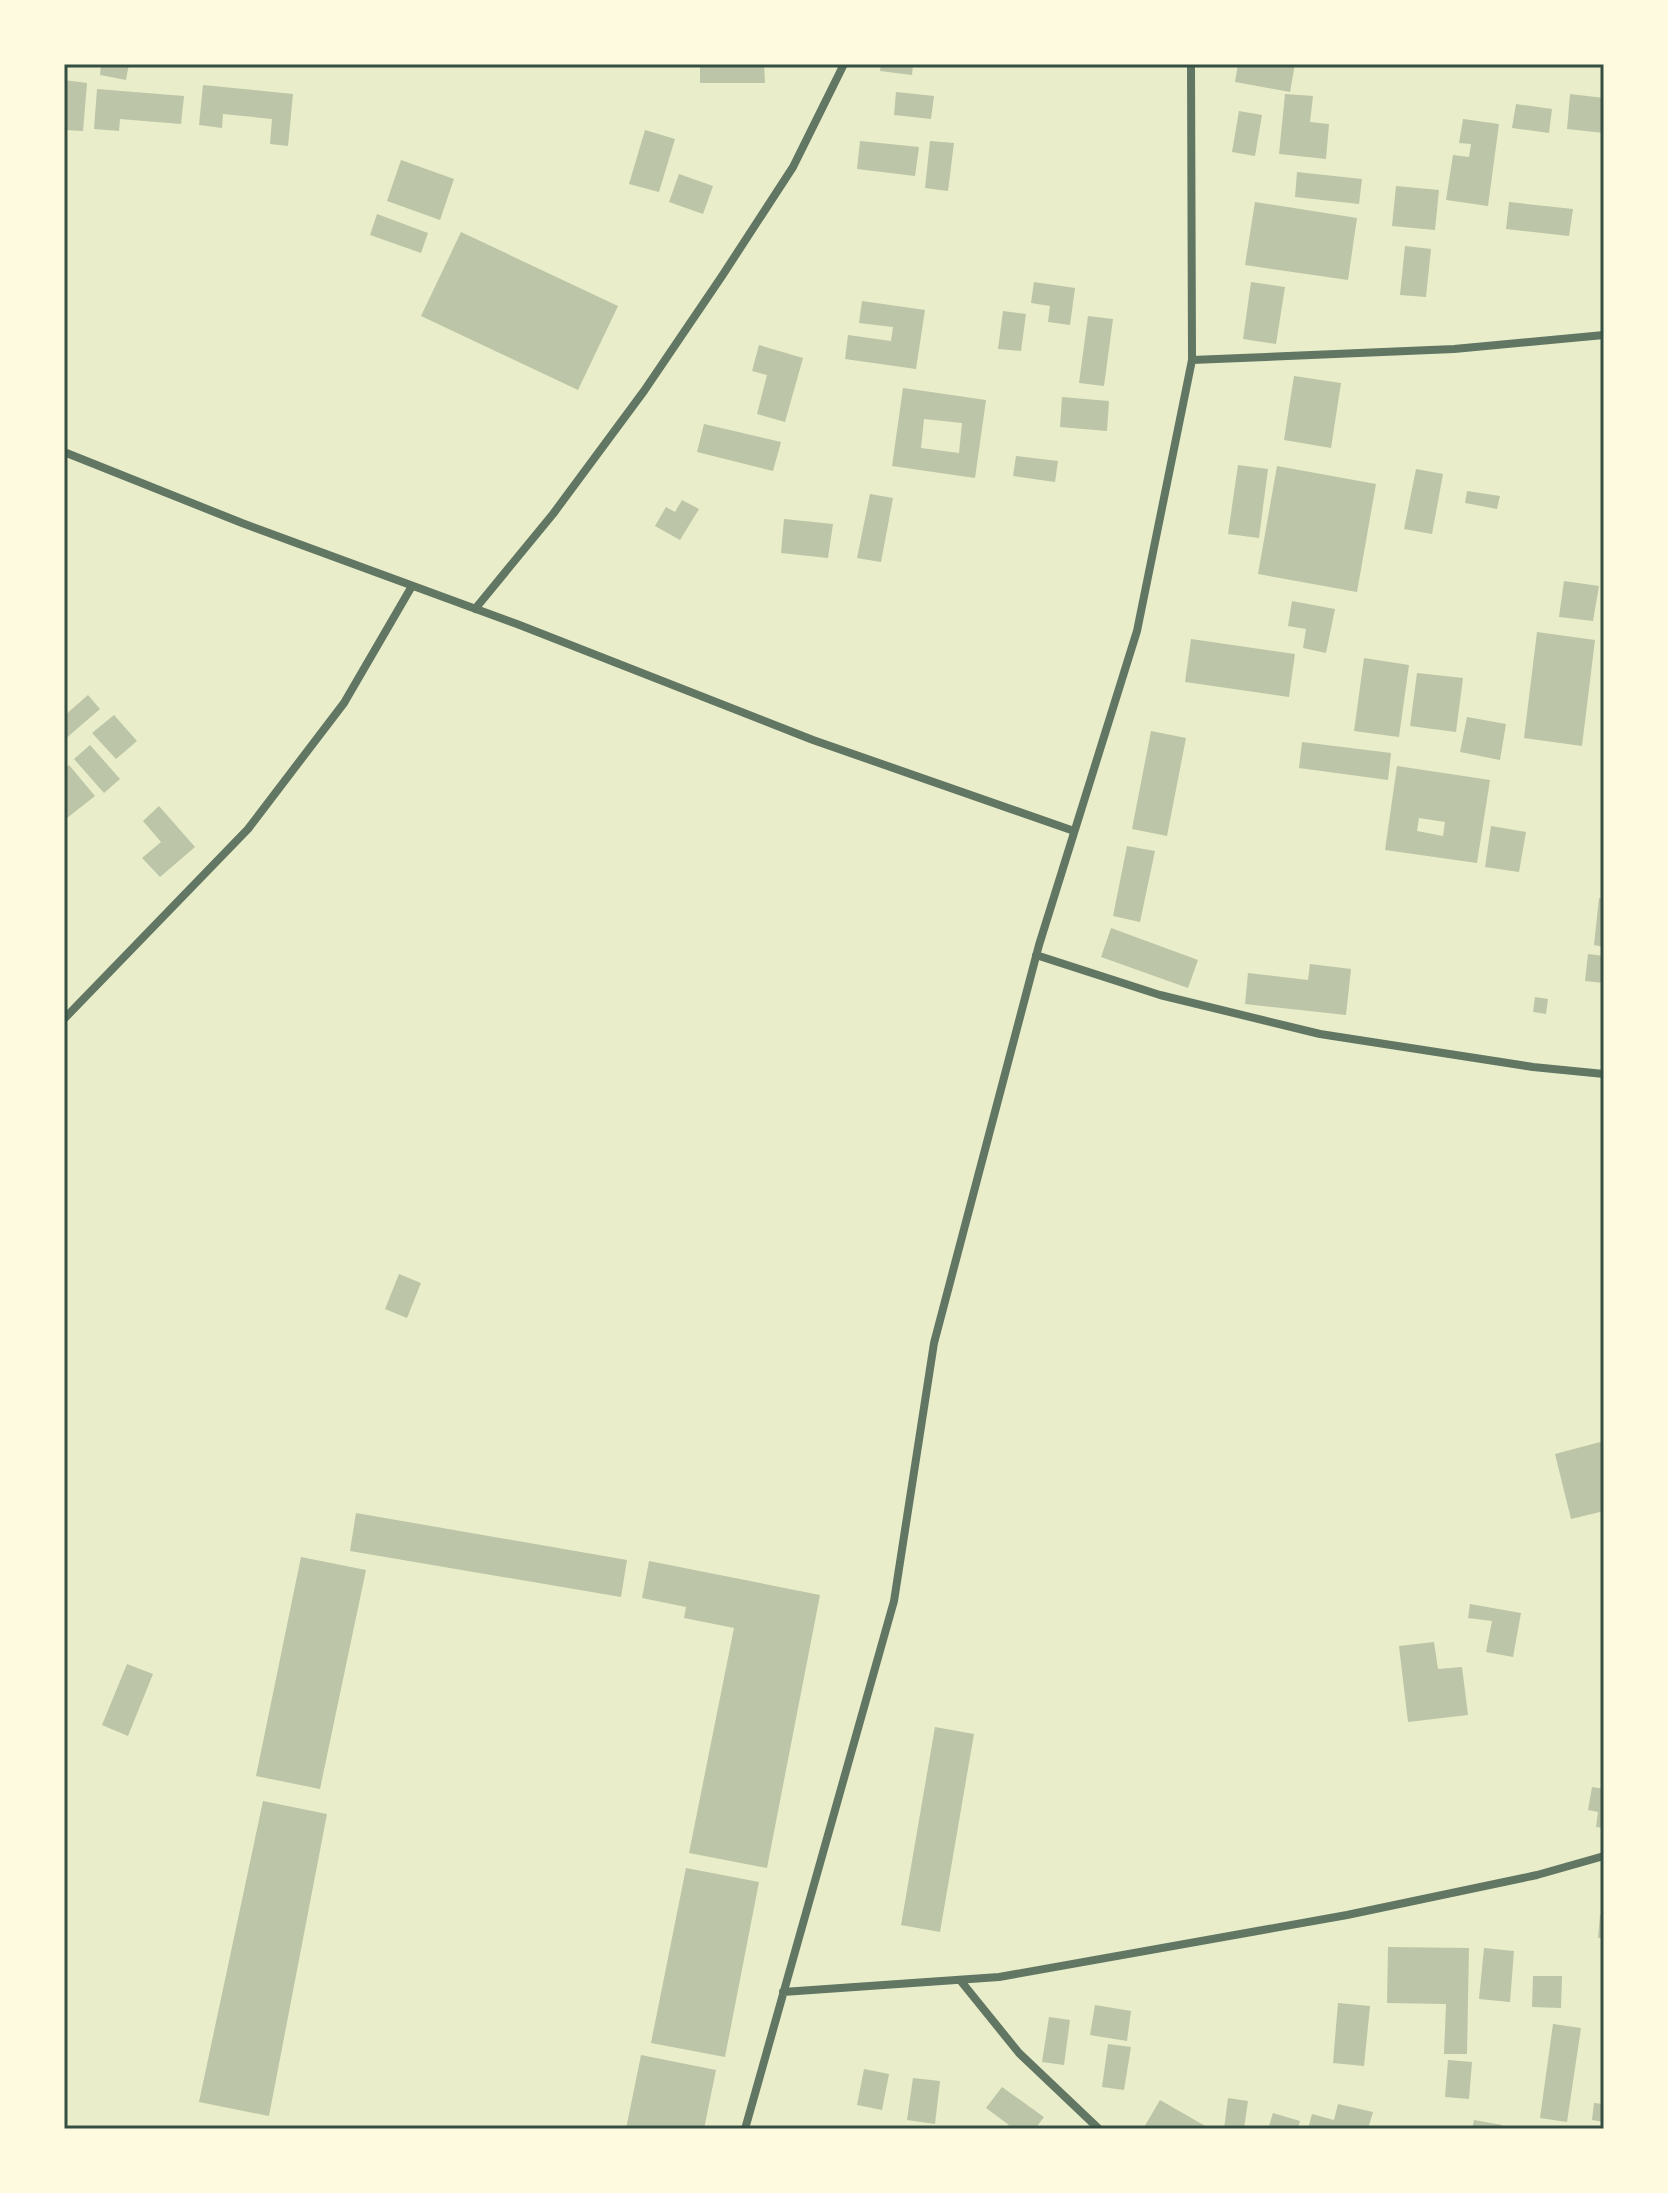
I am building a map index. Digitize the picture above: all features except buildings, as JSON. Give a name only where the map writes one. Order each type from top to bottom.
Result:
[{"type":"street","points":[[475,609],[553,514],[644,391],[722,276],[793,167],[844,64]]},
{"type":"street","points":[[745,2129],[894,1601],[934,1343],[1036,955],[1137,631],[1192,360],[1191,64]]},
{"type":"street","points":[[1192,360],[1454,349],[1604,335]]},
{"type":"street","points":[[64,452],[813,740],[1074,831]]},
{"type":"street","points":[[64,1019],[248,829],[344,703],[412,586]]},
{"type":"street","points":[[1036,955],[1160,995],[1320,1034],[1533,1067],[1604,1074]]},
{"type":"street","points":[[783,1992],[999,1977],[1347,1915],[1537,1875],[1604,1856]]},
{"type":"street","points":[[960,1980],[1019,2053],[1099,2129]]}]
